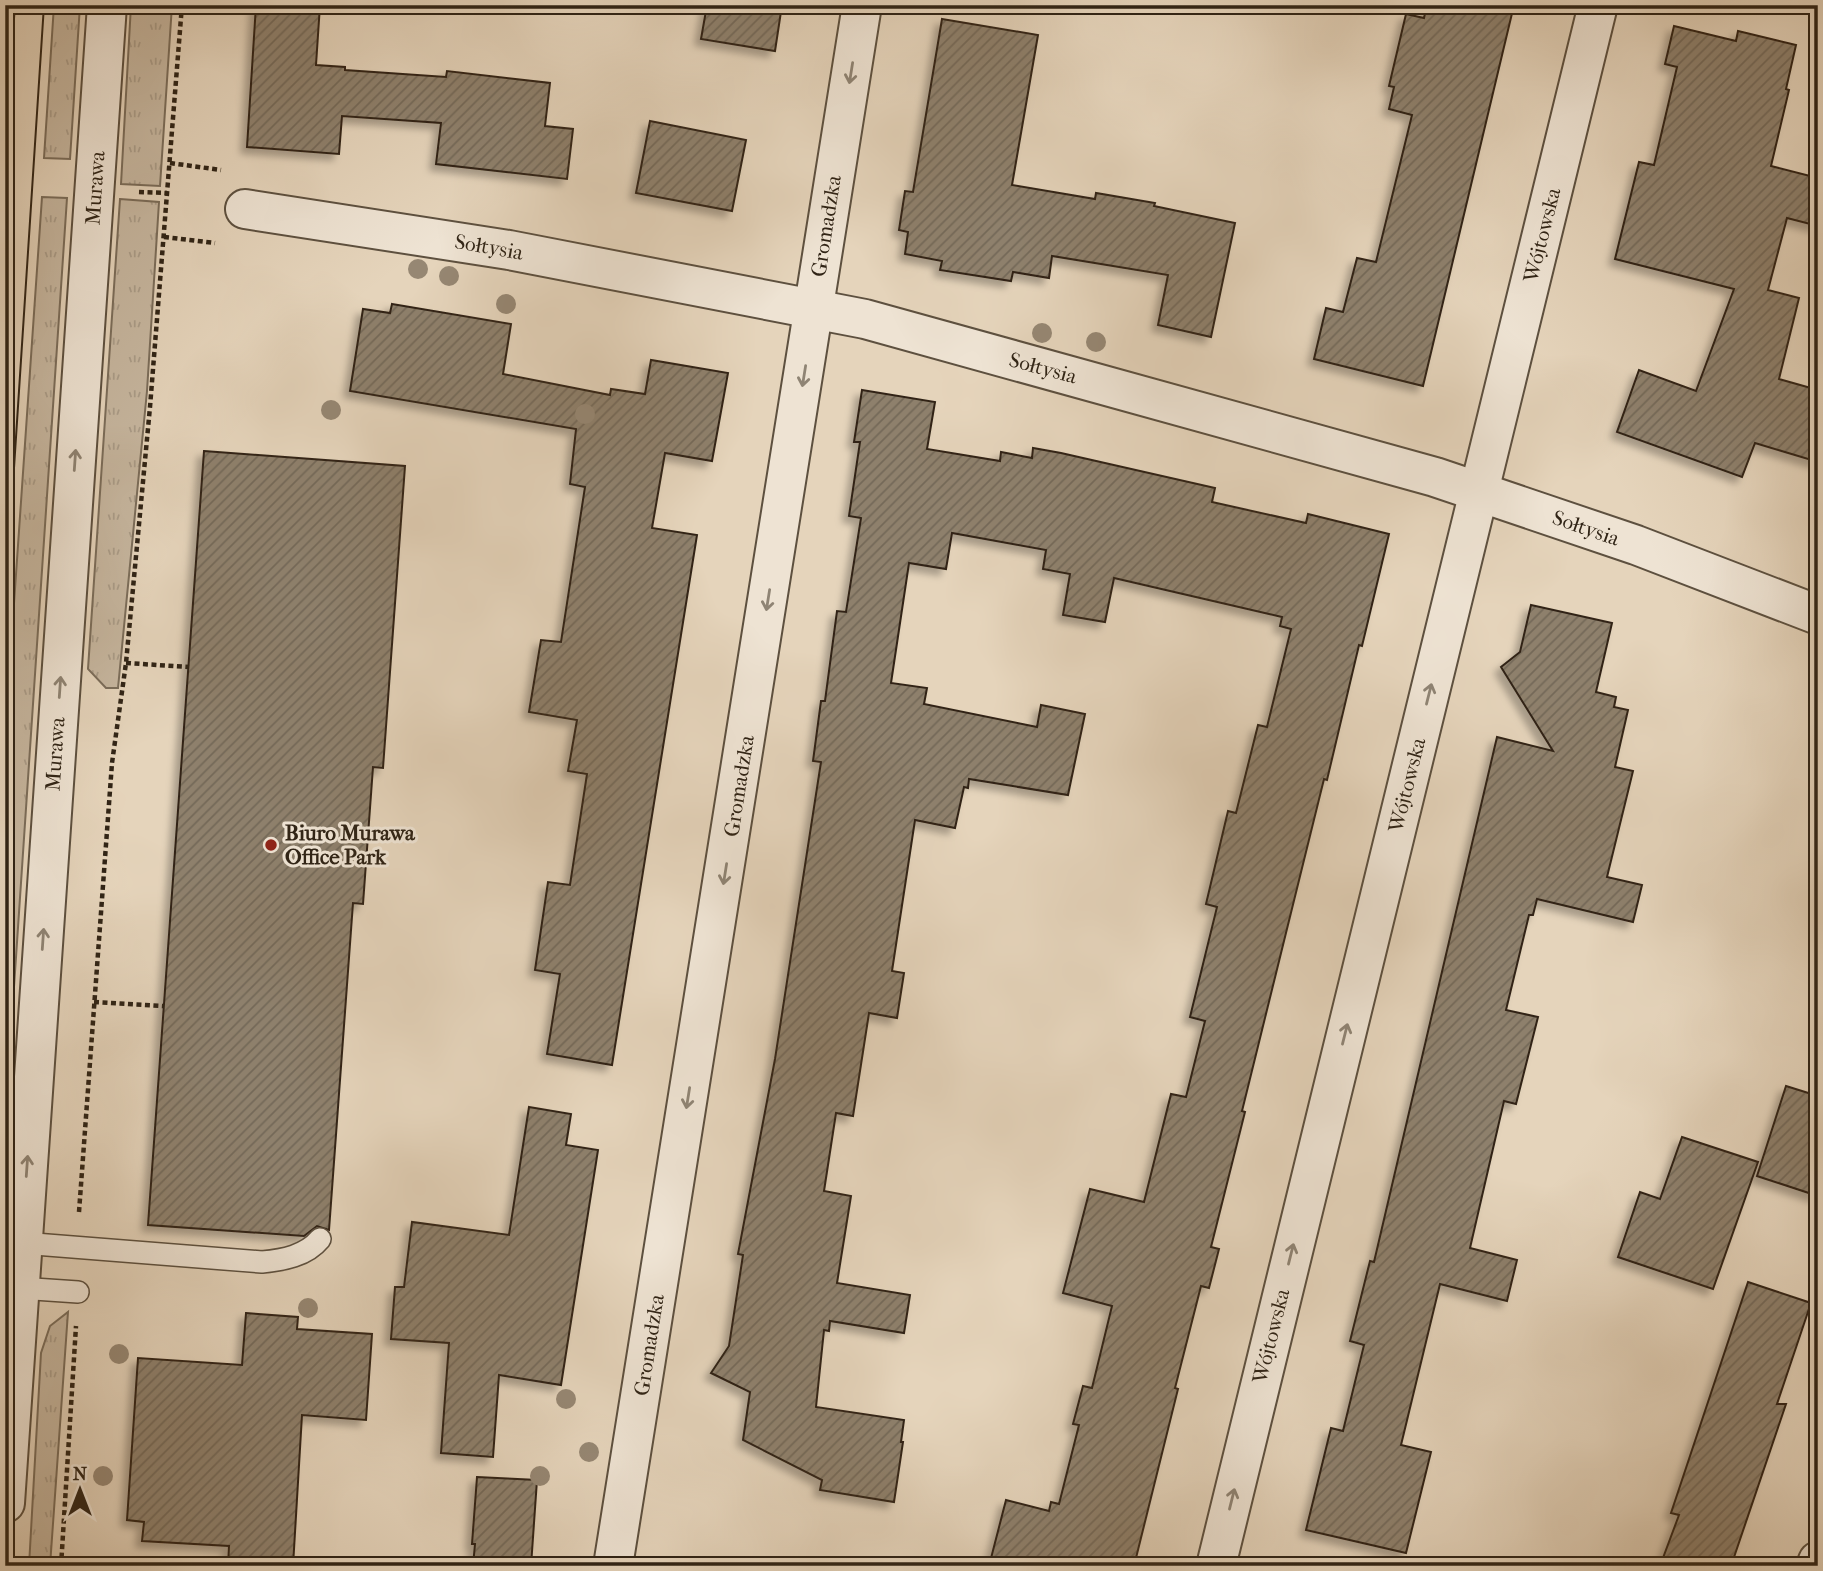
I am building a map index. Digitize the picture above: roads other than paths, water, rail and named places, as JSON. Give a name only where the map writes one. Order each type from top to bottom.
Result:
[{"type":"street","name":"Murawa","points":[[5,1503],[107,5]]},
{"type":"street","name":"Gromadzka","points":[[613,1566],[862,5]]},
{"type":"street","name":"Wójtowska","points":[[1216,1566],[1598,5]]},
{"type":"street","name":"Sołtysia","points":[[245,209],[509,250],[865,319],[1332,447],[1479,491],[1636,545],[1818,615]]},
{"type":"street","points":[[1816,1566],[1818,1561]]},
{"type":"lane","points":[[22,1243],[262,1262],[291,1257],[307,1250],[320,1239]]},
{"type":"lane","points":[[19,1288],[78,1292]]},
{"type":"tram line","points":[[5,140],[15,5]]},
{"type":"tram line","points":[[5,607],[44,5]]},
{"type":"place","name":"Biuro Murawa Office Park","points":[[271,845]]}]
